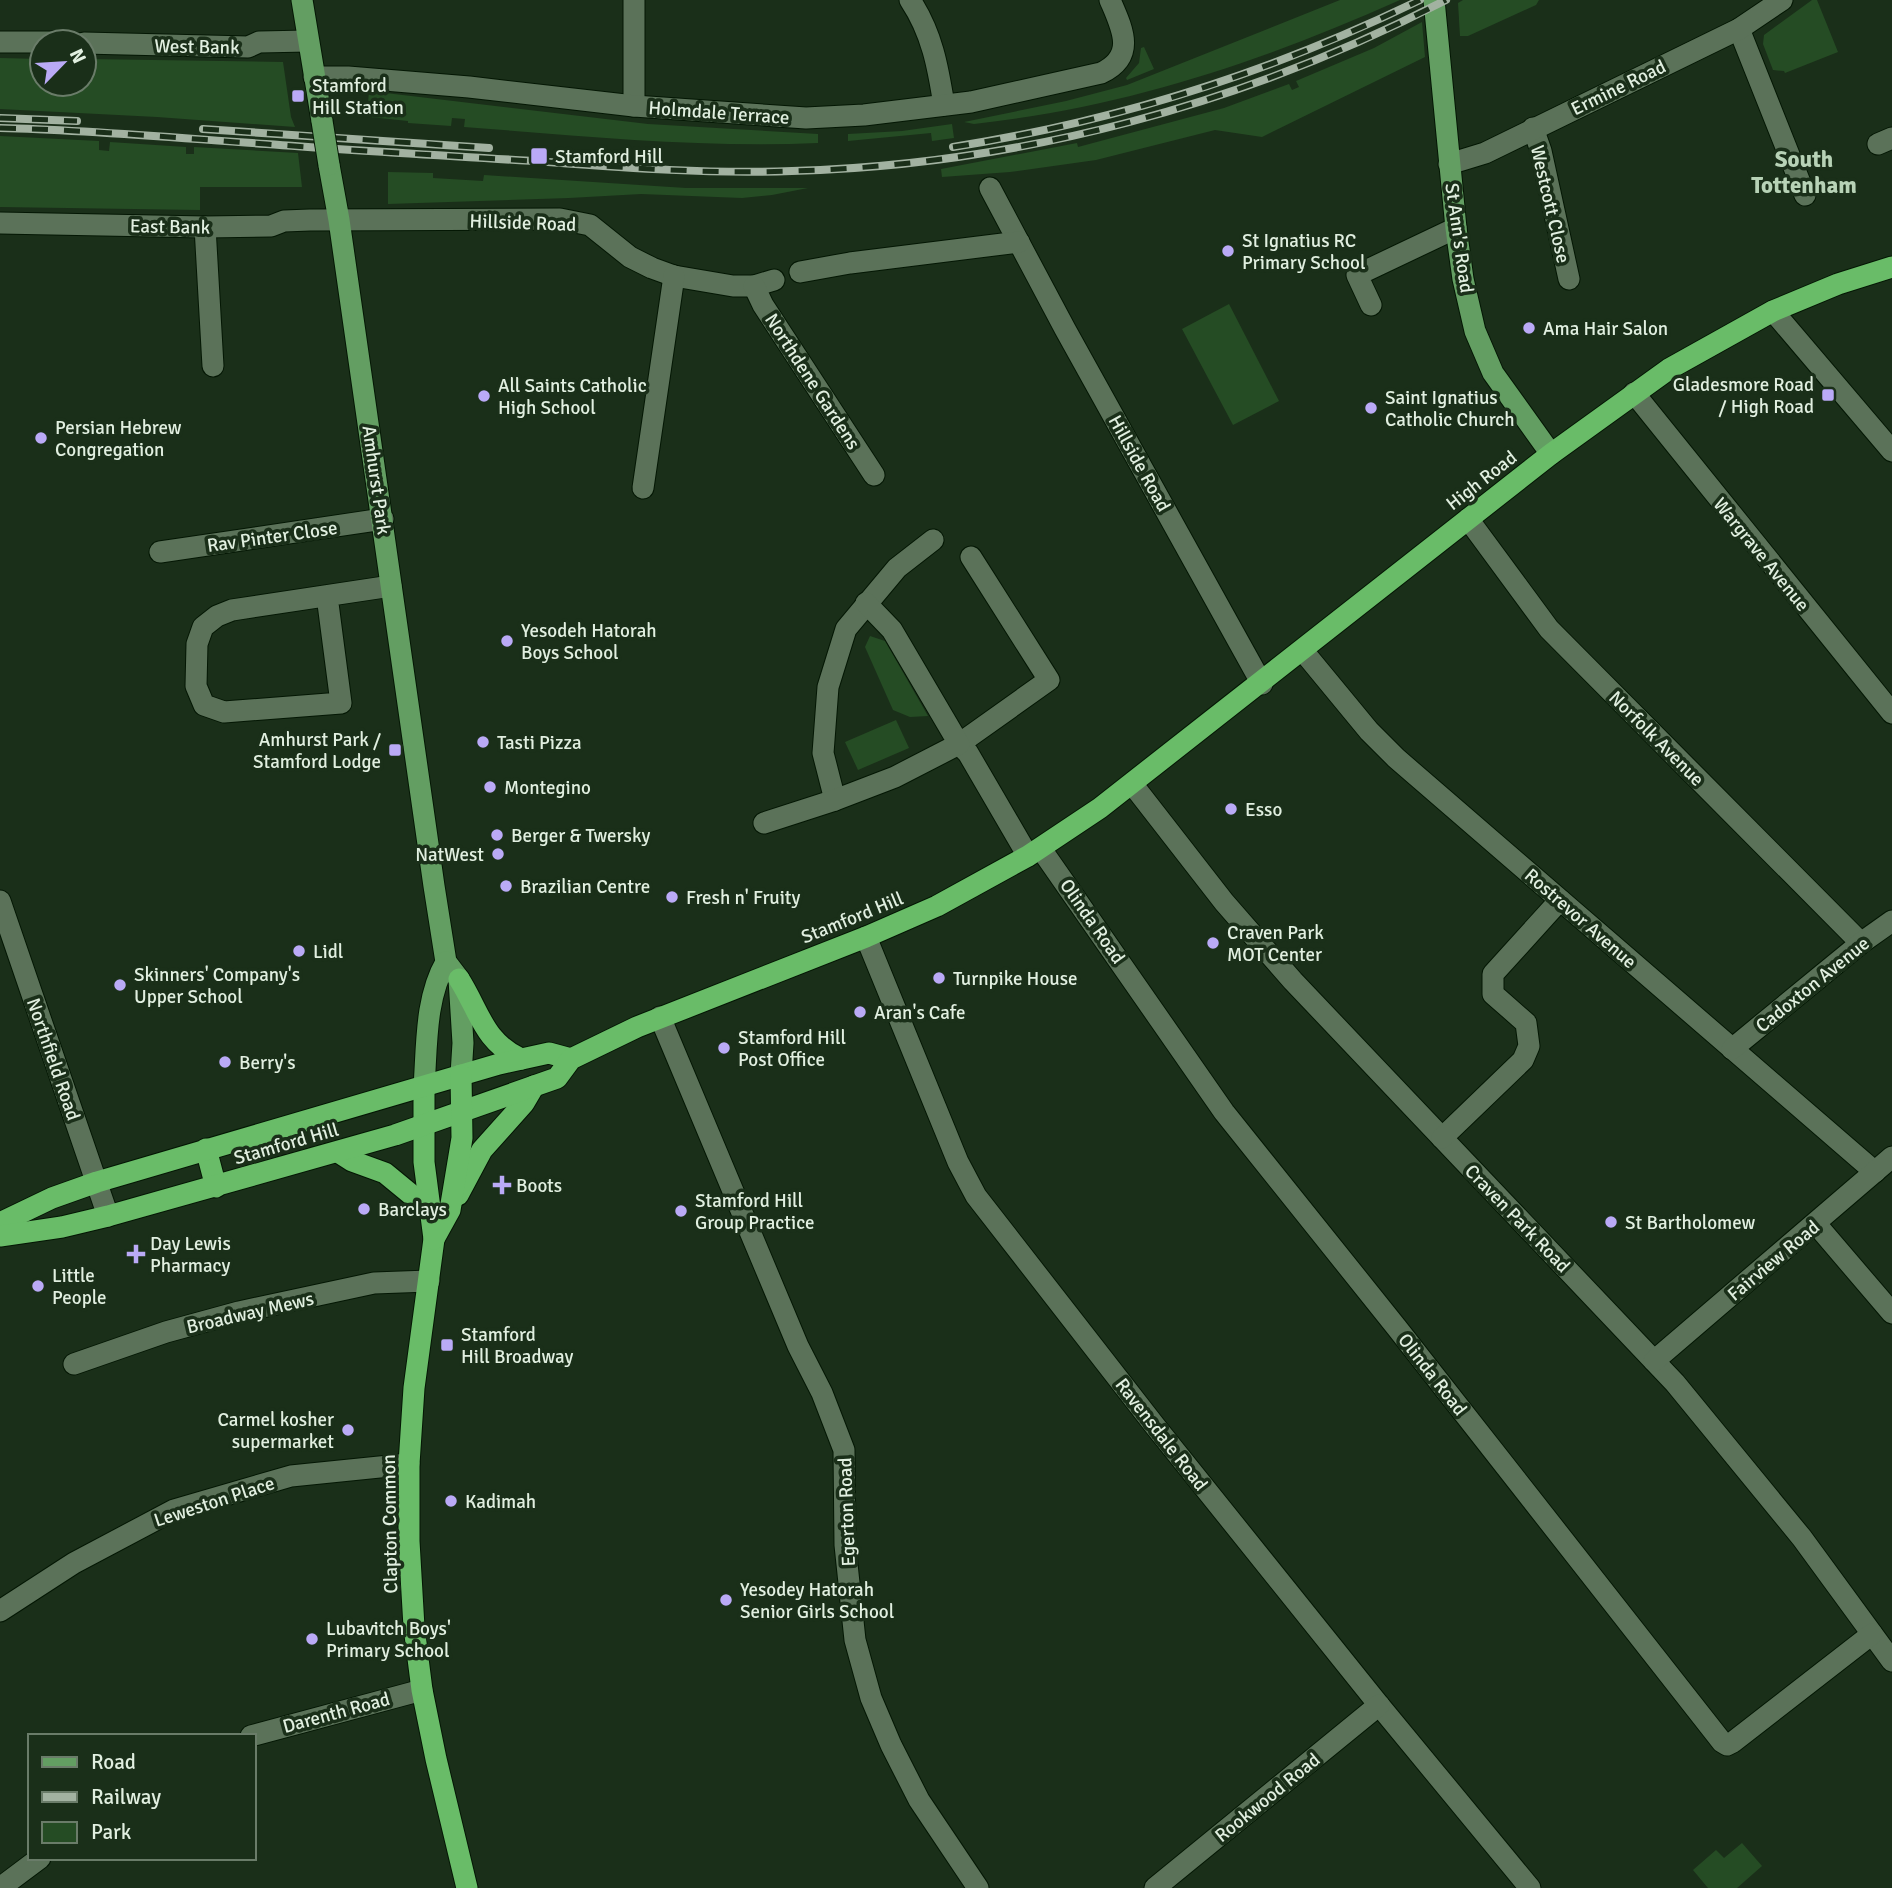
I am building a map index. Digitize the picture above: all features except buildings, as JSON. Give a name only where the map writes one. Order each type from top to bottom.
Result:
[{"type":"highway","name":"High Road","points":[[1133,785],[1468,519],[1634,393],[1709,345],[1773,311],[1838,284],[1892,267]]},
{"type":"highway","name":"Stamford Hill","points":[[0,1237],[62,1227],[216,1187],[425,1126],[557,1078],[571,1059],[660,1017],[866,937],[937,906],[1035,853],[1133,785]]},
{"type":"highway","points":[[459,979],[472,999],[481,1023],[496,1044],[521,1059]]},
{"type":"highway","name":"Stamford Hill","points":[[0,1223],[52,1198],[97,1182],[461,1075],[549,1053],[571,1059]]},
{"type":"highway","name":"Clapton Common","points":[[461,1075],[462,1138],[440,1210],[414,1388],[409,1464],[409,1541],[414,1627],[422,1689],[467,1888]]},
{"type":"highway","points":[[440,1210],[482,1150],[524,1103],[534,1086]]},
{"type":"highway","points":[[424,1087],[424,1162],[440,1210]]},
{"type":"highway","points":[[206,1149],[216,1187]]},
{"type":"highway","points":[[338,1152],[352,1161],[385,1173],[440,1210]]},
{"type":"main road","name":"Amhurst Park","points":[[302,0],[339,220],[446,962],[459,979]]},
{"type":"main road","name":"St Ann's Road","points":[[1434,0],[1456,228],[1463,279],[1475,331],[1483,354],[1514,404],[1552,454]]},
{"type":"main road","name":"Amhurst Park","points":[[424,1087],[436,979],[446,962]]},
{"type":"main road","points":[[459,979],[463,1043],[461,1075]]},
{"type":"street","points":[[634,0],[635,106]]},
{"type":"street","points":[[911,0],[932,42],[944,105]]},
{"type":"street","name":"Ermine Road","points":[[1449,164],[1478,157],[1739,29],[1782,0]]},
{"type":"street","name":"Holmdale Terrace","points":[[314,77],[348,77],[635,106],[806,118],[864,115],[971,102],[1101,74],[1110,69],[1124,48],[1118,4]]},
{"type":"street","points":[[1739,29],[1805,195]]},
{"type":"street","name":"West Bank","points":[[98,43],[248,47],[259,43],[308,41]]},
{"type":"street","points":[[0,42],[28,42]]},
{"type":"street","name":"Westcott Close","points":[[1533,128],[1541,151],[1569,279]]},
{"type":"street","name":"Hillside Road","points":[[990,188],[1262,684]]},
{"type":"street","name":"Hillside Road","points":[[339,220],[560,219],[590,225],[630,257],[674,276],[733,286],[764,283]]},
{"type":"street","name":"East Bank","points":[[0,223],[205,227],[271,226],[284,221],[339,220]]},
{"type":"street","points":[[205,227],[213,366]]},
{"type":"street","points":[[1371,305],[1357,275],[1456,228]]},
{"type":"street","points":[[800,272],[850,263],[1019,242]]},
{"type":"street","points":[[643,488],[674,276]]},
{"type":"street","name":"Northdene Gardens","points":[[764,283],[763,305],[874,475]]},
{"type":"street","points":[[1773,311],[1892,451]]},
{"type":"street","name":"Wargrave Avenue","points":[[1634,393],[1892,713]]},
{"type":"street","name":"Rav Pinter Close","points":[[160,552],[383,519]]},
{"type":"street","name":"Norfolk Avenue","points":[[1468,519],[1549,629],[1861,943]]},
{"type":"street","points":[[835,800],[823,752],[828,687],[846,629],[897,568],[933,540]]},
{"type":"street","points":[[764,822],[835,800],[895,777],[959,744],[1049,680],[971,557]]},
{"type":"street","points":[[327,596],[341,703],[224,712],[204,705],[196,686],[198,644],[203,627],[217,616],[232,610],[391,586]]},
{"type":"street","points":[[866,603],[892,630],[959,744],[968,753],[1035,853]]},
{"type":"street","name":"Rostrevor Avenue","points":[[1303,651],[1369,731],[1395,758],[1875,1171]]},
{"type":"street","name":"Craven Park Road","points":[[1133,785],[1224,902],[1284,971],[1675,1383],[1802,1538],[1892,1661]]},
{"type":"street","name":"Olinda Road","points":[[1035,853],[1224,1112],[1721,1742],[1727,1745],[1733,1742],[1872,1634]]},
{"type":"street","points":[[1442,1138],[1523,1060],[1529,1046],[1526,1023],[1493,994],[1493,974],[1560,900]]},
{"type":"street","name":"Northfield Road","points":[[0,901],[108,1216]]},
{"type":"street","name":"Cadoxton Avenue","points":[[1732,1049],[1892,920]]},
{"type":"street","name":"Ravensdale Road","points":[[866,937],[958,1162],[976,1196],[1138,1404],[1379,1705],[1530,1888]]},
{"type":"street","name":"Egerton Road","points":[[660,1017],[844,1450],[845,1545],[850,1600],[855,1640],[871,1698],[919,1800],[978,1888]]},
{"type":"street","name":"Fairview Road","points":[[1654,1361],[1892,1157]]},
{"type":"street","points":[[1816,1224],[1892,1313]]},
{"type":"street","name":"Broadway Mews","points":[[74,1364],[166,1332],[239,1312],[374,1283],[429,1281]]},
{"type":"street","name":"Leweston Place","points":[[0,1611],[74,1563],[174,1510],[291,1476],[409,1464]]},
{"type":"street","name":"Darenth Road","points":[[256,1735],[422,1689]]},
{"type":"street","name":"Rookwood Road","points":[[1155,1888],[1379,1705]]},
{"type":"street","points":[[0,1888],[37,1860]]},
{"type":"green space","points":[[1340,0],[1400,0],[1244,62],[1139,94],[1030,116],[974,124],[964,122],[1127,85]]},
{"type":"green space","points":[[1463,0],[1539,0],[1536,5],[1468,36],[1460,36],[1458,3]]},
{"type":"green space","points":[[1812,0],[1817,0],[1838,52],[1785,73],[1773,70],[1763,44],[1764,35]]},
{"type":"green space","points":[[1422,22],[1425,57],[1262,137],[1215,130],[1096,160],[1010,172],[942,177],[941,169],[1077,143],[1078,147],[1224,108],[1289,84],[1292,90],[1299,87],[1296,81],[1374,48]]},
{"type":"green space","points":[[1144,47],[1154,69],[1127,80],[1139,63],[1141,48]]},
{"type":"green space","points":[[0,58],[28,59],[28,98],[98,98],[98,59],[283,62],[291,117],[295,127],[157,117],[0,109]]},
{"type":"green space","points":[[369,91],[648,124],[818,134],[818,143],[685,143],[597,137],[464,127],[465,119],[452,118],[451,126],[408,123],[360,116],[361,102],[368,103]]},
{"type":"green space","points":[[952,124],[954,138],[932,141],[931,133],[848,141],[848,134],[902,131]]},
{"type":"green space","points":[[0,136],[99,141],[99,150],[109,151],[110,142],[186,147],[186,154],[194,154],[194,147],[298,153],[302,187],[200,187],[200,210],[0,207]]},
{"type":"green space","points":[[388,172],[433,173],[433,178],[483,181],[484,175],[686,188],[808,188],[742,198],[641,194],[388,204]]},
{"type":"green space","points":[[1229,304],[1279,401],[1233,425],[1182,329]]},
{"type":"green space","points":[[870,636],[885,641],[928,716],[910,717],[893,710],[865,647]]},
{"type":"green space","points":[[896,720],[909,748],[858,770],[845,742]]},
{"type":"green space","points":[[1742,1843],[1762,1866],[1737,1888],[1708,1888],[1693,1870],[1716,1850],[1724,1858]]},
{"type":"railway","points":[[953,147],[1074,123],[1192,91],[1307,50],[1420,0]]},
{"type":"railway","points":[[0,128],[100,132],[670,170],[761,172],[877,166],[1046,142],[1129,122],[1211,98],[1291,70],[1370,37],[1446,0]]},
{"type":"railway","points":[[0,118],[77,121]]},
{"type":"railway","points":[[203,129],[489,148]]},
{"type":"place","name":"Stamford Hill Station","points":[[298,96]]},
{"type":"place","name":"Stamford Hill","points":[[539,156]]},
{"type":"place","name":"St Ignatius RC Primary School","points":[[1228,251]]},
{"type":"place","name":"Ama Hair Salon","points":[[1529,328]]},
{"type":"place","name":"Gladesmore Road / High Road","points":[[1828,395]]},
{"type":"place","name":"All Saints Catholic High School","points":[[484,396]]},
{"type":"place","name":"Saint Ignatius Catholic Church","points":[[1371,408]]},
{"type":"place","name":"Persian Hebrew Congregation","points":[[41,438]]},
{"type":"place","name":"Yesodeh Hatorah Boys School","points":[[507,641]]},
{"type":"place","name":"Tasti Pizza","points":[[483,742]]},
{"type":"place","name":"Amhurst Park / Stamford Lodge","points":[[395,750]]},
{"type":"place","name":"Montegino","points":[[490,787]]},
{"type":"place","name":"Esso","points":[[1231,809]]},
{"type":"place","name":"Berger & Twersky","points":[[497,835]]},
{"type":"place","name":"NatWest","points":[[498,854]]},
{"type":"place","name":"Brazilian Centre","points":[[506,886]]},
{"type":"place","name":"Fresh n' Fruity","points":[[672,897]]},
{"type":"place","name":"Craven Park MOT Center","points":[[1213,943]]},
{"type":"place","name":"Lidl","points":[[299,951]]},
{"type":"place","name":"Turnpike House","points":[[939,978]]},
{"type":"place","name":"Skinners' Company's Upper School","points":[[120,985]]},
{"type":"place","name":"Aran's Cafe","points":[[860,1012]]},
{"type":"place","name":"Stamford Hill Post Office","points":[[724,1048]]},
{"type":"place","name":"Berry's","points":[[225,1062]]},
{"type":"place","name":"Boots","points":[[502,1185]]},
{"type":"place","name":"Barclays","points":[[364,1209]]},
{"type":"place","name":"Stamford Hill Group Practice","points":[[681,1211]]},
{"type":"place","name":"St Bartholomew","points":[[1611,1222]]},
{"type":"place","name":"Day Lewis Pharmacy","points":[[136,1254]]},
{"type":"place","name":"Little People","points":[[38,1286]]},
{"type":"place","name":"Stamford Hill Broadway","points":[[447,1345]]},
{"type":"place","name":"Carmel kosher supermarket","points":[[348,1430]]},
{"type":"place","name":"Kadimah","points":[[451,1501]]},
{"type":"place","name":"Yesodey Hatorah Senior Girls School","points":[[726,1600]]},
{"type":"place","name":"Lubavitch Boys' Primary School","points":[[312,1639]]},
{"type":"district","name":"South Tottenham","points":[[1804,172]]}]
